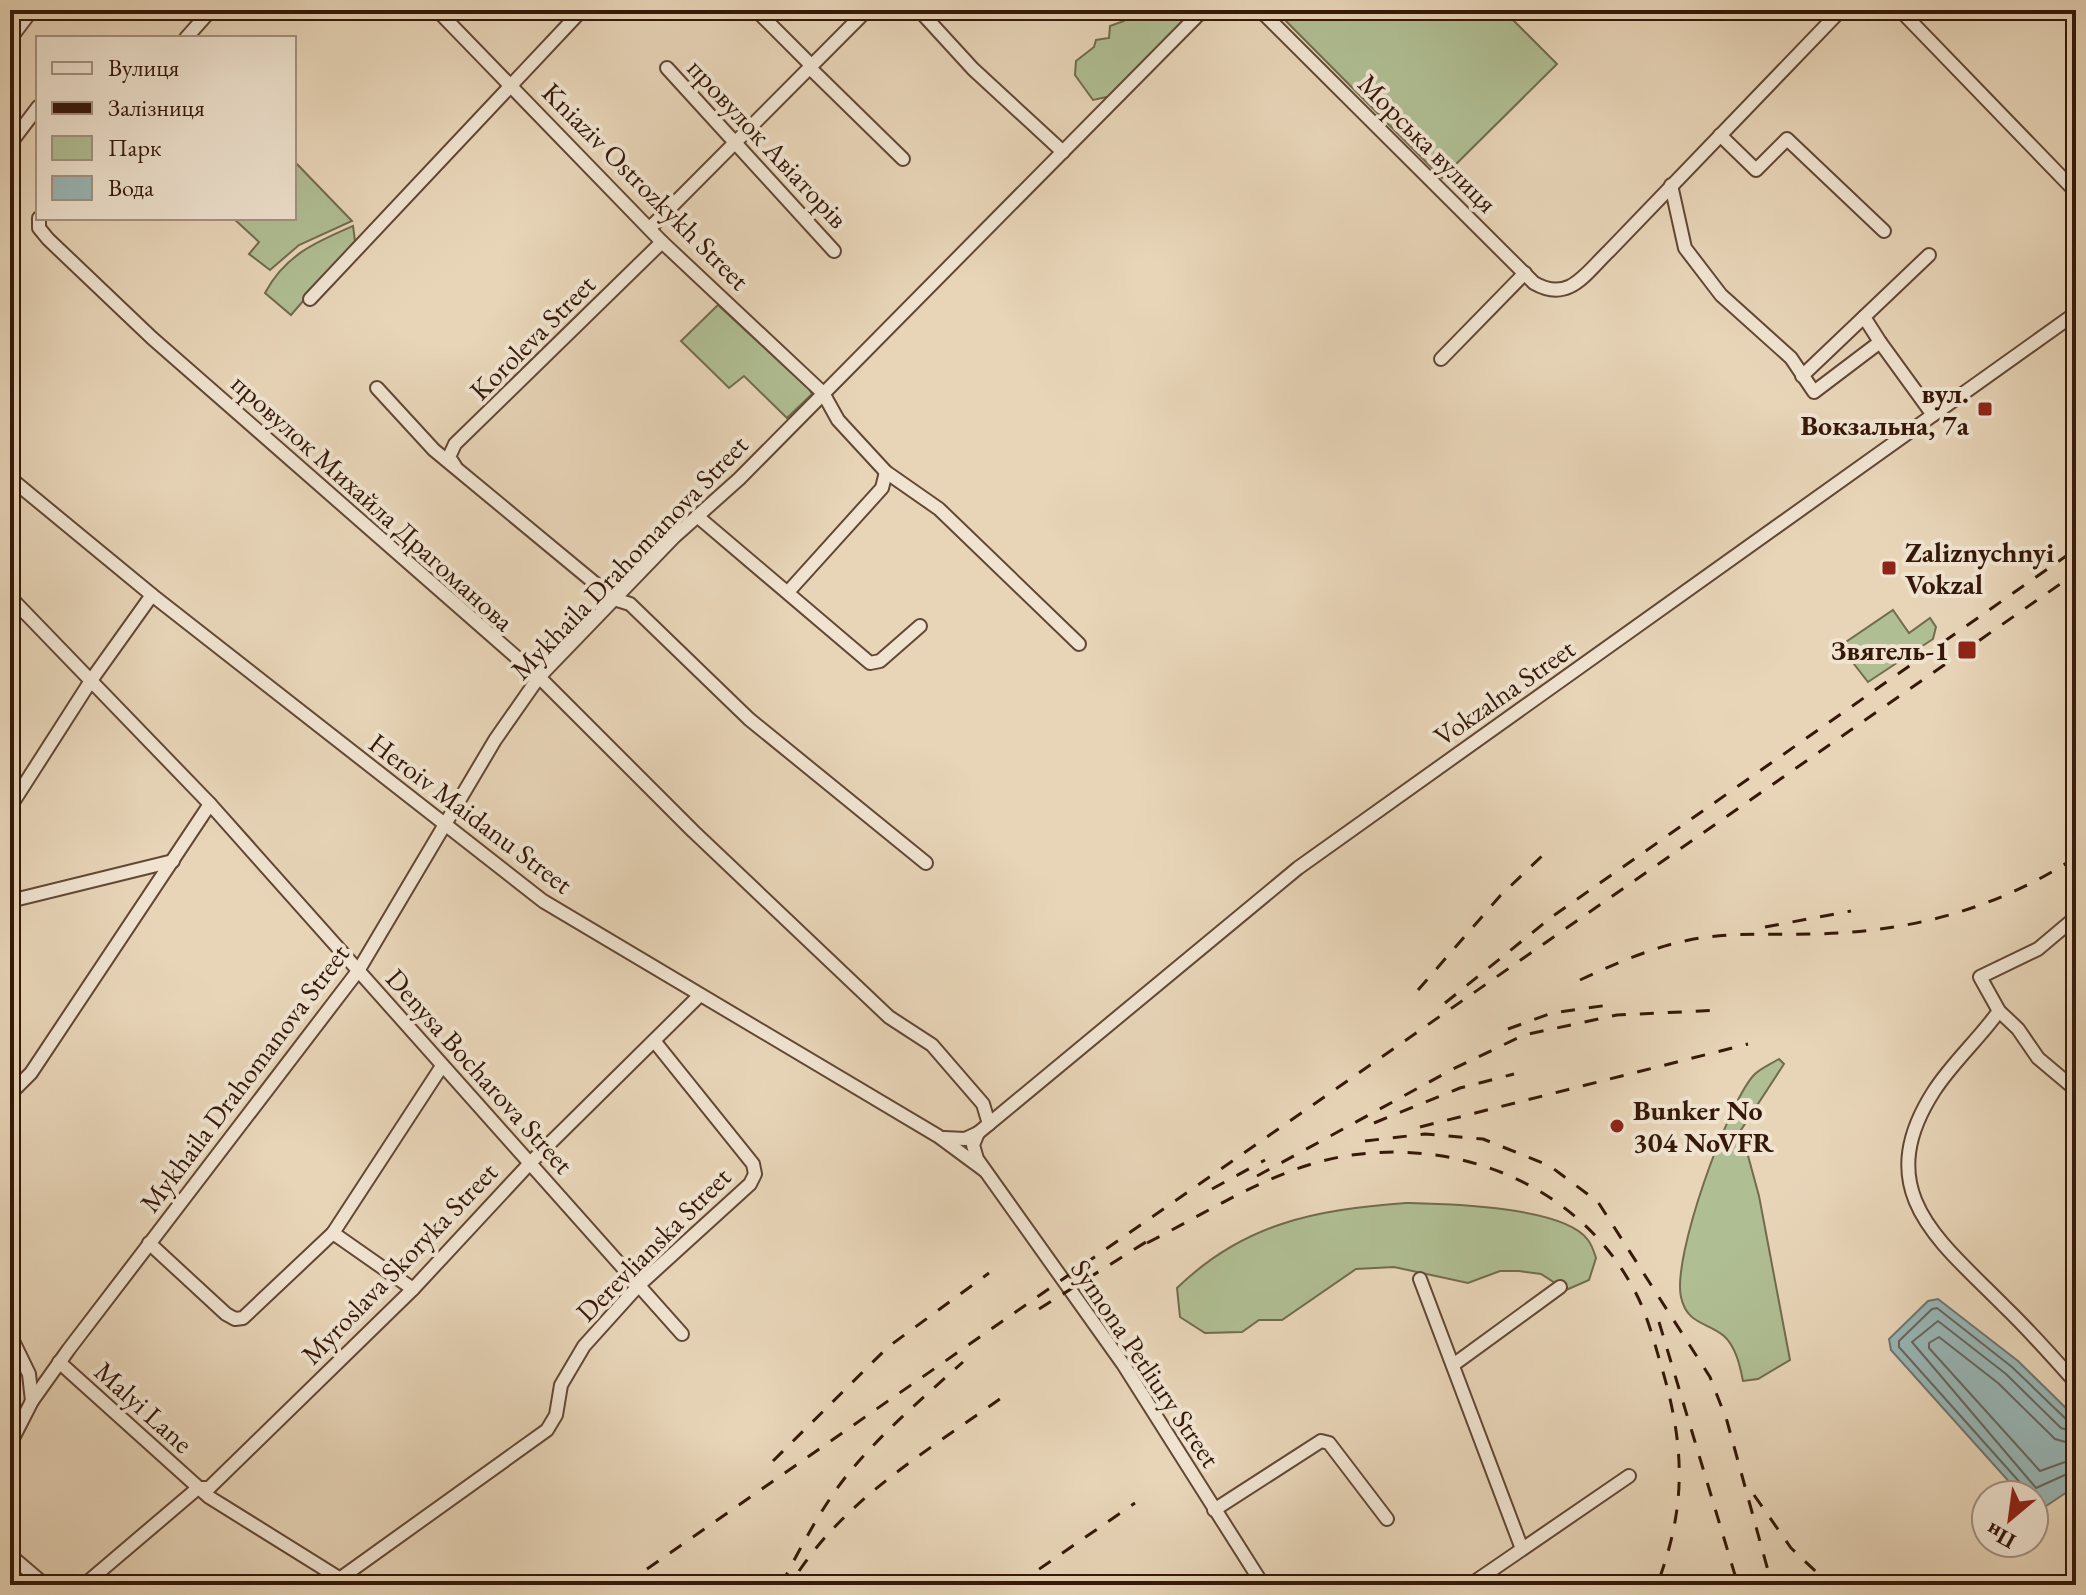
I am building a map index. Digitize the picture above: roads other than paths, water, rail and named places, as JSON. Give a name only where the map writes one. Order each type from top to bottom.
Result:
[{"type":"street","points":[[10,39],[32,10]]},
{"type":"street","points":[[188,36],[211,10]]},
{"type":"street","name":"Kniaziv Ostrozkykh Street","points":[[437,10],[662,242],[823,393],[838,420],[886,472],[939,509],[1079,644]]},
{"type":"street","points":[[310,299],[582,10]]},
{"type":"street","points":[[756,10],[903,159]]},
{"type":"street","points":[[650,228],[867,10]]},
{"type":"street","points":[[919,10],[973,69],[1063,152]]},
{"type":"street","name":"Mykhaila Drahomanova Street","points":[[10,1444],[32,1401],[59,1362],[358,971],[447,827],[495,740],[539,677],[1203,10]]},
{"type":"street","name":"Морська вулиця","points":[[1260,10],[1525,273],[1549,291],[1570,288],[1671,185]]},
{"type":"street","points":[[1841,10],[1671,185],[1685,248],[1721,295],[1791,358],[1814,392],[1880,342]]},
{"type":"street","points":[[1900,10],[2076,192]]},
{"type":"street","name":"провулок Авіаторів","points":[[667,68],[834,251]]},
{"type":"street","points":[[10,144],[36,110]]},
{"type":"street","points":[[1720,135],[1756,170],[1787,139],[1884,231]]},
{"type":"street","name":"провулок Михайла Драгоманова","points":[[38,220],[39,228],[48,239],[152,338],[539,677],[693,831],[889,1017],[945,1059],[983,1104],[989,1124]]},
{"type":"street","name":"Koroleva Street","points":[[457,469],[449,457],[455,444],[662,242]]},
{"type":"street","points":[[1802,376],[1929,255]]},
{"type":"street","points":[[1441,359],[1525,273]]},
{"type":"street","name":"Vokzalna Street","points":[[978,1133],[1298,868],[1817,501],[2076,313]]},
{"type":"street","points":[[1864,317],[1933,415]]},
{"type":"street","points":[[377,388],[434,450],[614,599],[630,604],[749,719],[926,863]]},
{"type":"street","points":[[788,592],[882,488],[886,472]]},
{"type":"street","name":"Heroiv Maidanu Street","points":[[10,478],[152,595],[543,901],[938,1136],[984,1170]]},
{"type":"street","points":[[697,516],[870,663],[880,661],[920,626]]},
{"type":"street","points":[[10,807],[92,679],[152,595]]},
{"type":"street","name":"Denysa Bocharova Street","points":[[10,597],[210,804],[682,1334]]},
{"type":"street","points":[[10,1094],[31,1073],[210,804]]},
{"type":"street","points":[[10,901],[173,861]]},
{"type":"street","points":[[2076,917],[2038,949],[1980,977],[1999,1011],[2018,1029],[2038,1058],[2076,1090]]},
{"type":"street","name":"Myroslava Skoryka Street","points":[[198,1488],[209,1488],[413,1289],[531,1162],[699,996]]},
{"type":"street","points":[[1999,1011],[1934,1091],[1915,1130],[1908,1177],[1914,1199],[1934,1237],[2076,1383]]},
{"type":"street","name":"Derevlianska Street","points":[[335,1581],[551,1425],[561,1385],[584,1346],[639,1285],[738,1197],[755,1174],[753,1164],[655,1042]]},
{"type":"street","points":[[149,1243],[235,1319],[243,1318],[333,1233],[442,1066]]},
{"type":"street","points":[[938,1136],[965,1139],[978,1133]]},
{"type":"street","points":[[978,1133],[973,1145],[984,1170]]},
{"type":"street","name":"Symona Petliury Street","points":[[984,1170],[1123,1364],[1263,1585]]},
{"type":"street","points":[[333,1233],[413,1289]]},
{"type":"street","points":[[1420,1279],[1522,1549]]},
{"type":"street","points":[[1453,1365],[1560,1287]]},
{"type":"street","points":[[10,1335],[29,1374],[32,1401]]},
{"type":"street","name":"Malyi Lane","points":[[59,1362],[198,1488],[335,1581]]},
{"type":"street","points":[[1214,1510],[1321,1441],[1329,1443],[1387,1519]]},
{"type":"street","points":[[1470,1585],[1629,1476]]},
{"type":"street","name":"Malyi Lane","points":[[84,1585],[198,1488]]},
{"type":"street","points":[[10,1555],[45,1585]]},
{"type":"water","points":[[1938,1299],[2018,1361],[2076,1418],[2076,1486],[2050,1503],[2050,1479],[2007,1479],[1891,1350],[1889,1339],[1928,1301]]},
{"type":"railway","points":[[1445,1003],[1553,916],[2076,549]]},
{"type":"railway","points":[[624,1585],[2076,573]]},
{"type":"railway","points":[[1418,990],[1500,896],[1543,855]]},
{"type":"railway","points":[[1580,980],[1647,952],[1704,937],[1846,933],[1949,915],[2014,891],[2076,857]]},
{"type":"railway","points":[[1765,927],[1851,911]]},
{"type":"railway","points":[[1508,1029],[1552,1013],[1616,1004]]},
{"type":"railway","points":[[1257,1176],[1453,1069],[1524,1035],[1617,1015],[1721,1010]]},
{"type":"railway","points":[[1420,1127],[1748,1044]]},
{"type":"railway","points":[[1374,1123],[1460,1088],[1514,1074]]},
{"type":"railway","points":[[1365,1141],[1425,1134],[1483,1139],[1550,1166],[1598,1202],[1710,1377],[1727,1421],[1772,1585]]},
{"type":"railway","points":[[1147,1243],[1283,1174],[1311,1164],[1371,1153],[1449,1157],[1521,1181],[1554,1200],[1584,1224],[1610,1253],[1632,1286],[1649,1324],[1669,1394],[1678,1449],[1678,1502],[1674,1529],[1657,1585]]},
{"type":"railway","points":[[1212,1189],[1265,1160]]},
{"type":"railway","points":[[1039,1309],[1154,1237]]},
{"type":"railway","points":[[773,1461],[888,1347],[989,1273]]},
{"type":"railway","points":[[1659,1322],[1738,1585]]},
{"type":"railway","points":[[781,1585],[841,1482],[892,1427],[963,1362]]},
{"type":"railway","points":[[799,1571],[820,1543],[868,1495],[1008,1393]]},
{"type":"railway","points":[[1754,1495],[1791,1548],[1830,1585]]},
{"type":"railway","points":[[1016,1585],[1135,1503]]},
{"type":"place","name":"вул. Вокзальна, 7а","points":[[1985,409]]},
{"type":"place","name":"Zaliznychnyi Vokzal","points":[[1889,568]]},
{"type":"place","name":"Звягель-1","points":[[1967,650]]},
{"type":"place","name":"Bunker No 304 NoVFR","points":[[1617,1126]]}]
